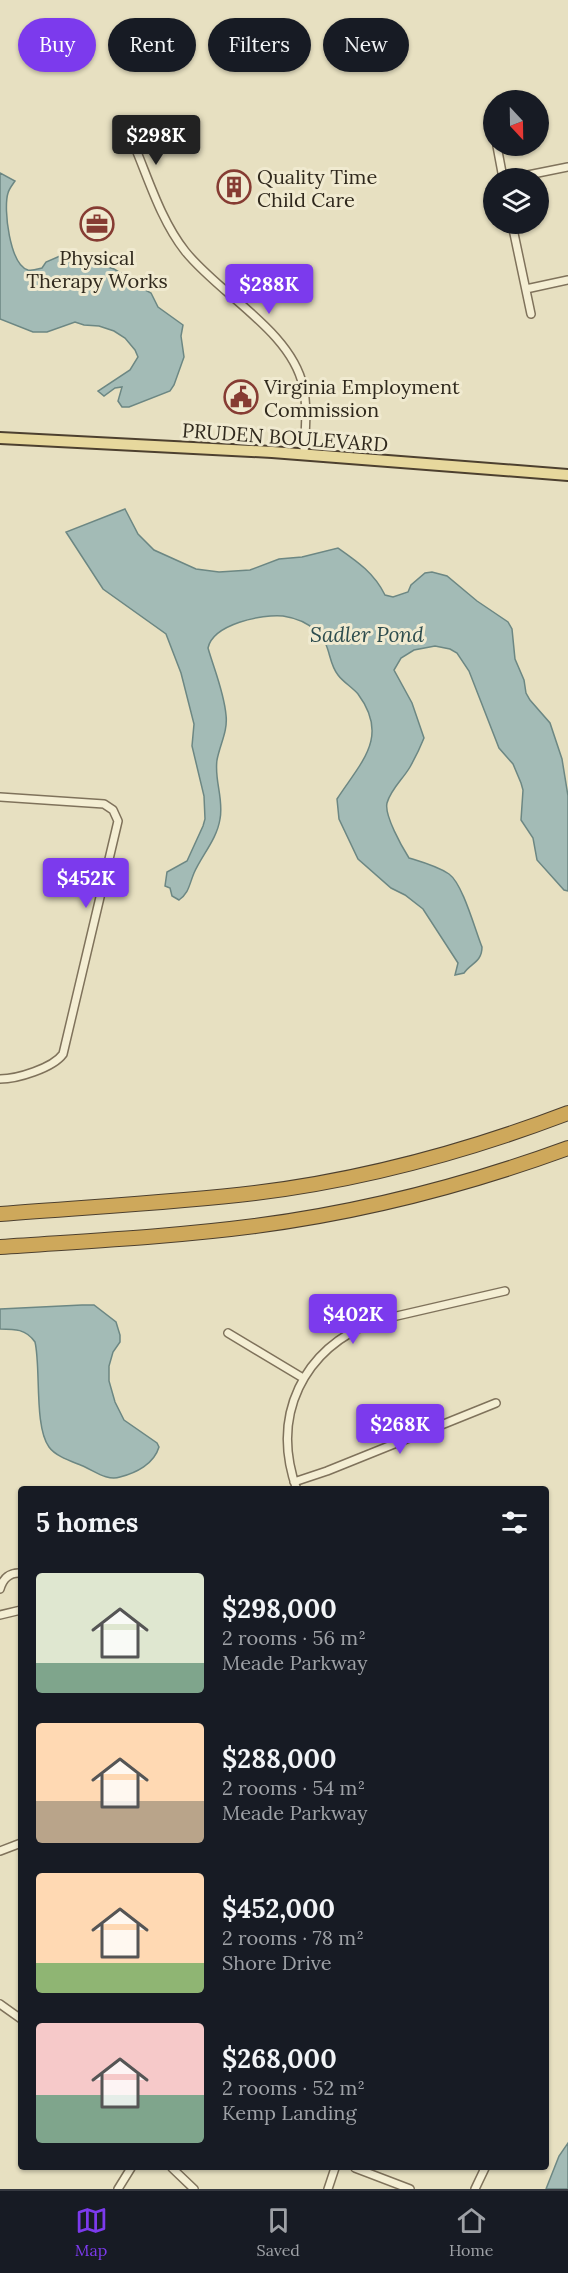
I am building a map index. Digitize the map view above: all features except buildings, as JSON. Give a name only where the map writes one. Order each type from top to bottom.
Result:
[{"type":"highway","points":[[0,1214],[257,1193],[337,1179],[449,1152],[568,1113]]},
{"type":"highway","points":[[0,1247],[196,1233],[312,1217],[450,1186],[568,1148]]},
{"type":"main road","name":"PRUDEN BOULEVARD","points":[[0,438],[304,454],[568,475]]},
{"type":"street","points":[[132,140],[166,220],[185,252],[281,343],[295,363],[306,400],[304,454]]},
{"type":"street","points":[[549,171],[568,167]]},
{"type":"street","points":[[514,234],[531,314]]},
{"type":"street","points":[[526,289],[568,280]]},
{"type":"street","points":[[0,797],[104,804],[113,810],[118,821],[67,1047],[53,1064],[28,1073],[0,1079]]},
{"type":"street","points":[[496,1403],[295,1486],[289,1461],[288,1426],[296,1393],[303,1378],[330,1346],[360,1326],[375,1321],[505,1291]]},
{"type":"street","points":[[228,1333],[303,1378]]},
{"type":"street","points":[[0,1589],[6,1577],[12,1573],[18,1573]]},
{"type":"street","points":[[0,1615],[18,1611]]},
{"type":"street","points":[[0,1851],[18,1844]]},
{"type":"street","points":[[0,2004],[18,2017]]},
{"type":"street","points":[[118,2189],[130,2170]]},
{"type":"street","points":[[174,2170],[194,2189]]},
{"type":"street","points":[[328,2189],[335,2170]]},
{"type":"street","points":[[360,2170],[410,2189]]},
{"type":"street","points":[[475,2189],[484,2170]]},
{"type":"water","points":[[0,173],[15,181],[8,193],[6,211],[12,248],[22,266],[28,270],[42,268],[46,262],[68,255],[114,269],[126,276],[130,282],[151,293],[158,307],[183,325],[181,336],[184,357],[170,391],[129,407],[122,407],[118,401],[122,387],[115,388],[104,396],[98,391],[130,370],[138,357],[125,338],[99,326],[75,322],[47,332],[33,332],[0,319]]},
{"type":"water","name":"Sadler Pond","points":[[125,509],[138,534],[154,550],[196,569],[219,572],[250,570],[279,559],[302,557],[338,548],[371,574],[385,595],[393,597],[408,592],[411,585],[425,573],[432,572],[447,576],[477,601],[508,622],[512,629],[515,659],[524,680],[526,693],[550,723],[562,759],[568,796],[568,891],[564,890],[537,860],[533,838],[521,820],[523,790],[521,783],[513,764],[499,748],[469,671],[457,653],[435,646],[414,650],[401,658],[394,670],[412,703],[424,738],[410,767],[391,793],[387,803],[388,815],[409,858],[434,866],[449,874],[464,897],[482,952],[464,973],[455,975],[458,963],[423,909],[405,895],[391,888],[358,859],[339,819],[337,799],[363,761],[372,736],[372,723],[367,709],[358,694],[338,675],[325,642],[316,631],[297,619],[274,616],[251,619],[228,627],[212,640],[208,648],[221,689],[226,715],[226,727],[216,767],[221,804],[220,819],[216,833],[197,866],[187,892],[179,900],[172,896],[170,888],[165,886],[167,872],[187,861],[205,819],[204,796],[192,746],[194,724],[181,673],[166,634],[103,589],[66,532]]},
{"type":"water","points":[[94,1305],[116,1322],[120,1342],[113,1352],[109,1366],[109,1381],[115,1402],[124,1420],[157,1443],[159,1447],[157,1453],[144,1467],[116,1478],[102,1475],[52,1451],[44,1438],[41,1426],[35,1342],[24,1332],[0,1329],[0,1309]]},
{"type":"water","points":[[568,2143],[568,2189],[546,2189],[559,2156]]},
{"type":"place","name":"Quality Time Child Care","points":[[234,187]]},
{"type":"place","name":"Physical Therapy Works","points":[[97,224]]},
{"type":"place","name":"Virginia Employment Commission","points":[[241,397]]}]
